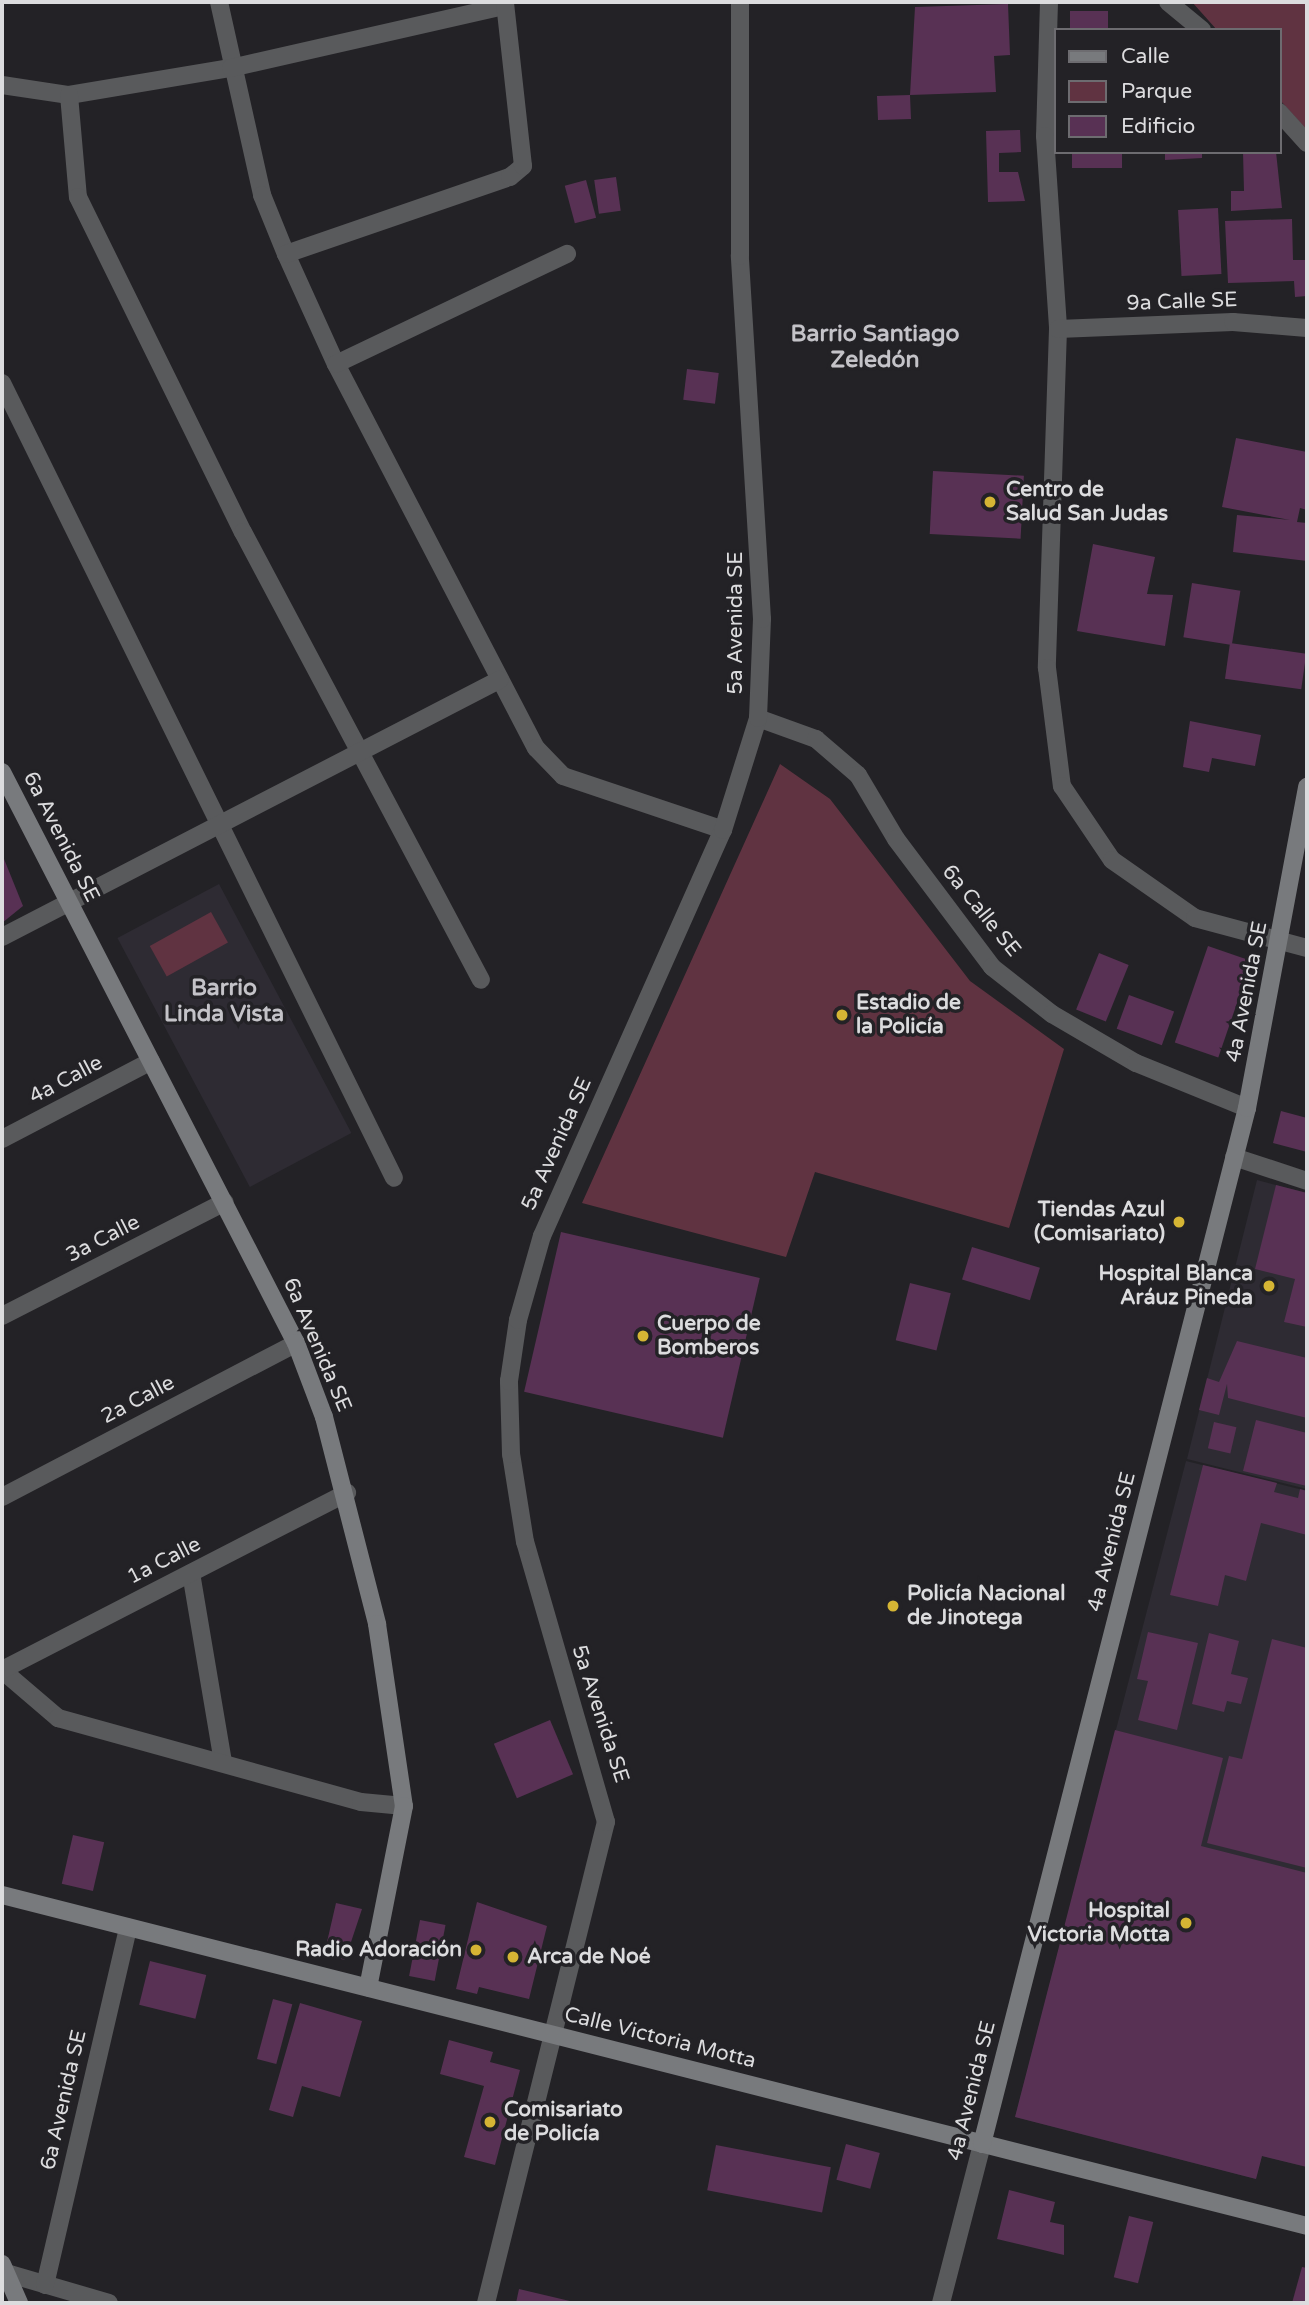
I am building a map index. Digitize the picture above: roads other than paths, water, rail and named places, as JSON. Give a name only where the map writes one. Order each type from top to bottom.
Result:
[{"type":"street","points":[[219,2],[231,68],[262,195],[286,254],[336,364],[536,748],[563,776],[723,830]]},
{"type":"street","name":"5a Avenida SE","points":[[486,2303],[606,1822],[525,1542],[511,1454],[509,1381],[542,1236],[723,830],[758,718],[762,619],[740,256],[740,2]]},
{"type":"street","points":[[1049,2],[1045,136],[1058,329],[1047,668],[1062,786],[1112,859],[1195,918],[1281,944],[1307,948]]},
{"type":"street","points":[[1168,2],[1200,28]]},
{"type":"street","points":[[2,85],[69,95],[231,68],[505,4],[523,166],[510,177],[286,254]]},
{"type":"street","points":[[69,95],[78,197],[243,532],[481,980]]},
{"type":"street","points":[[1281,114],[1307,143]]},
{"type":"street","points":[[336,364],[567,254]]},
{"type":"street","name":"9a Calle SE","points":[[1058,329],[1233,322],[1307,328]]},
{"type":"street","points":[[2,383],[214,824],[394,1178]]},
{"type":"street","points":[[2,937],[214,824],[499,680]]},
{"type":"street","name":"6a Calle SE","points":[[758,718],[816,739],[858,775],[895,839],[992,967],[1052,1014],[1136,1063],[1247,1108]]},
{"type":"street","name":"6a Avenida SE","points":[[2,772],[296,1343],[347,1493],[377,1624],[404,1805],[368,1987]]},
{"type":"street","name":"4a Avenida SE","points":[[941,2303],[1247,1108],[1281,944],[1307,787]]},
{"type":"street","name":"4a Calle","points":[[2,1139],[151,1061]]},
{"type":"street","points":[[1234,1157],[1307,1181]]},
{"type":"street","name":"3a Calle","points":[[2,1316],[225,1202]]},
{"type":"street","name":"2a Calle","points":[[2,1497],[296,1343]]},
{"type":"street","name":"1a Calle","points":[[2,1670],[347,1493]]},
{"type":"street","points":[[191,1573],[223,1762]]},
{"type":"street","points":[[2,1670],[58,1718],[360,1802],[404,1805]]},
{"type":"street","name":"Calle Victoria Motta","points":[[2,1895],[1307,2226]]},
{"type":"street","name":"6a Avenida SE","points":[[45,2285],[128,1927]]},
{"type":"street","points":[[4,2269],[45,2285],[109,2303]]},
{"type":"street","points":[[4,2269],[19,2303]]},
{"type":"place","name":"Centro de Salud San Judas","points":[[990,502]]},
{"type":"place","name":"Estadio de la Policía","points":[[842,1015]]},
{"type":"place","name":"Tiendas Azul (Comisariato)","points":[[1179,1222]]},
{"type":"place","name":"Hospital Blanca Aráuz Pineda","points":[[1269,1286]]},
{"type":"place","name":"Cuerpo de Bomberos","points":[[643,1336]]},
{"type":"place","name":"Policía Nacional de Jinotega","points":[[893,1606]]},
{"type":"place","name":"Hospital Victoria Motta","points":[[1186,1923]]},
{"type":"place","name":"Radio Adoración","points":[[476,1950]]},
{"type":"place","name":"Arca de Noé","points":[[513,1957]]},
{"type":"place","name":"Comisariato de Policía","points":[[490,2122]]},
{"type":"district","name":"Barrio Santiago Zeledón","points":[[875,347]]},
{"type":"district","name":"Barrio Linda Vista","points":[[224,1001]]}]
